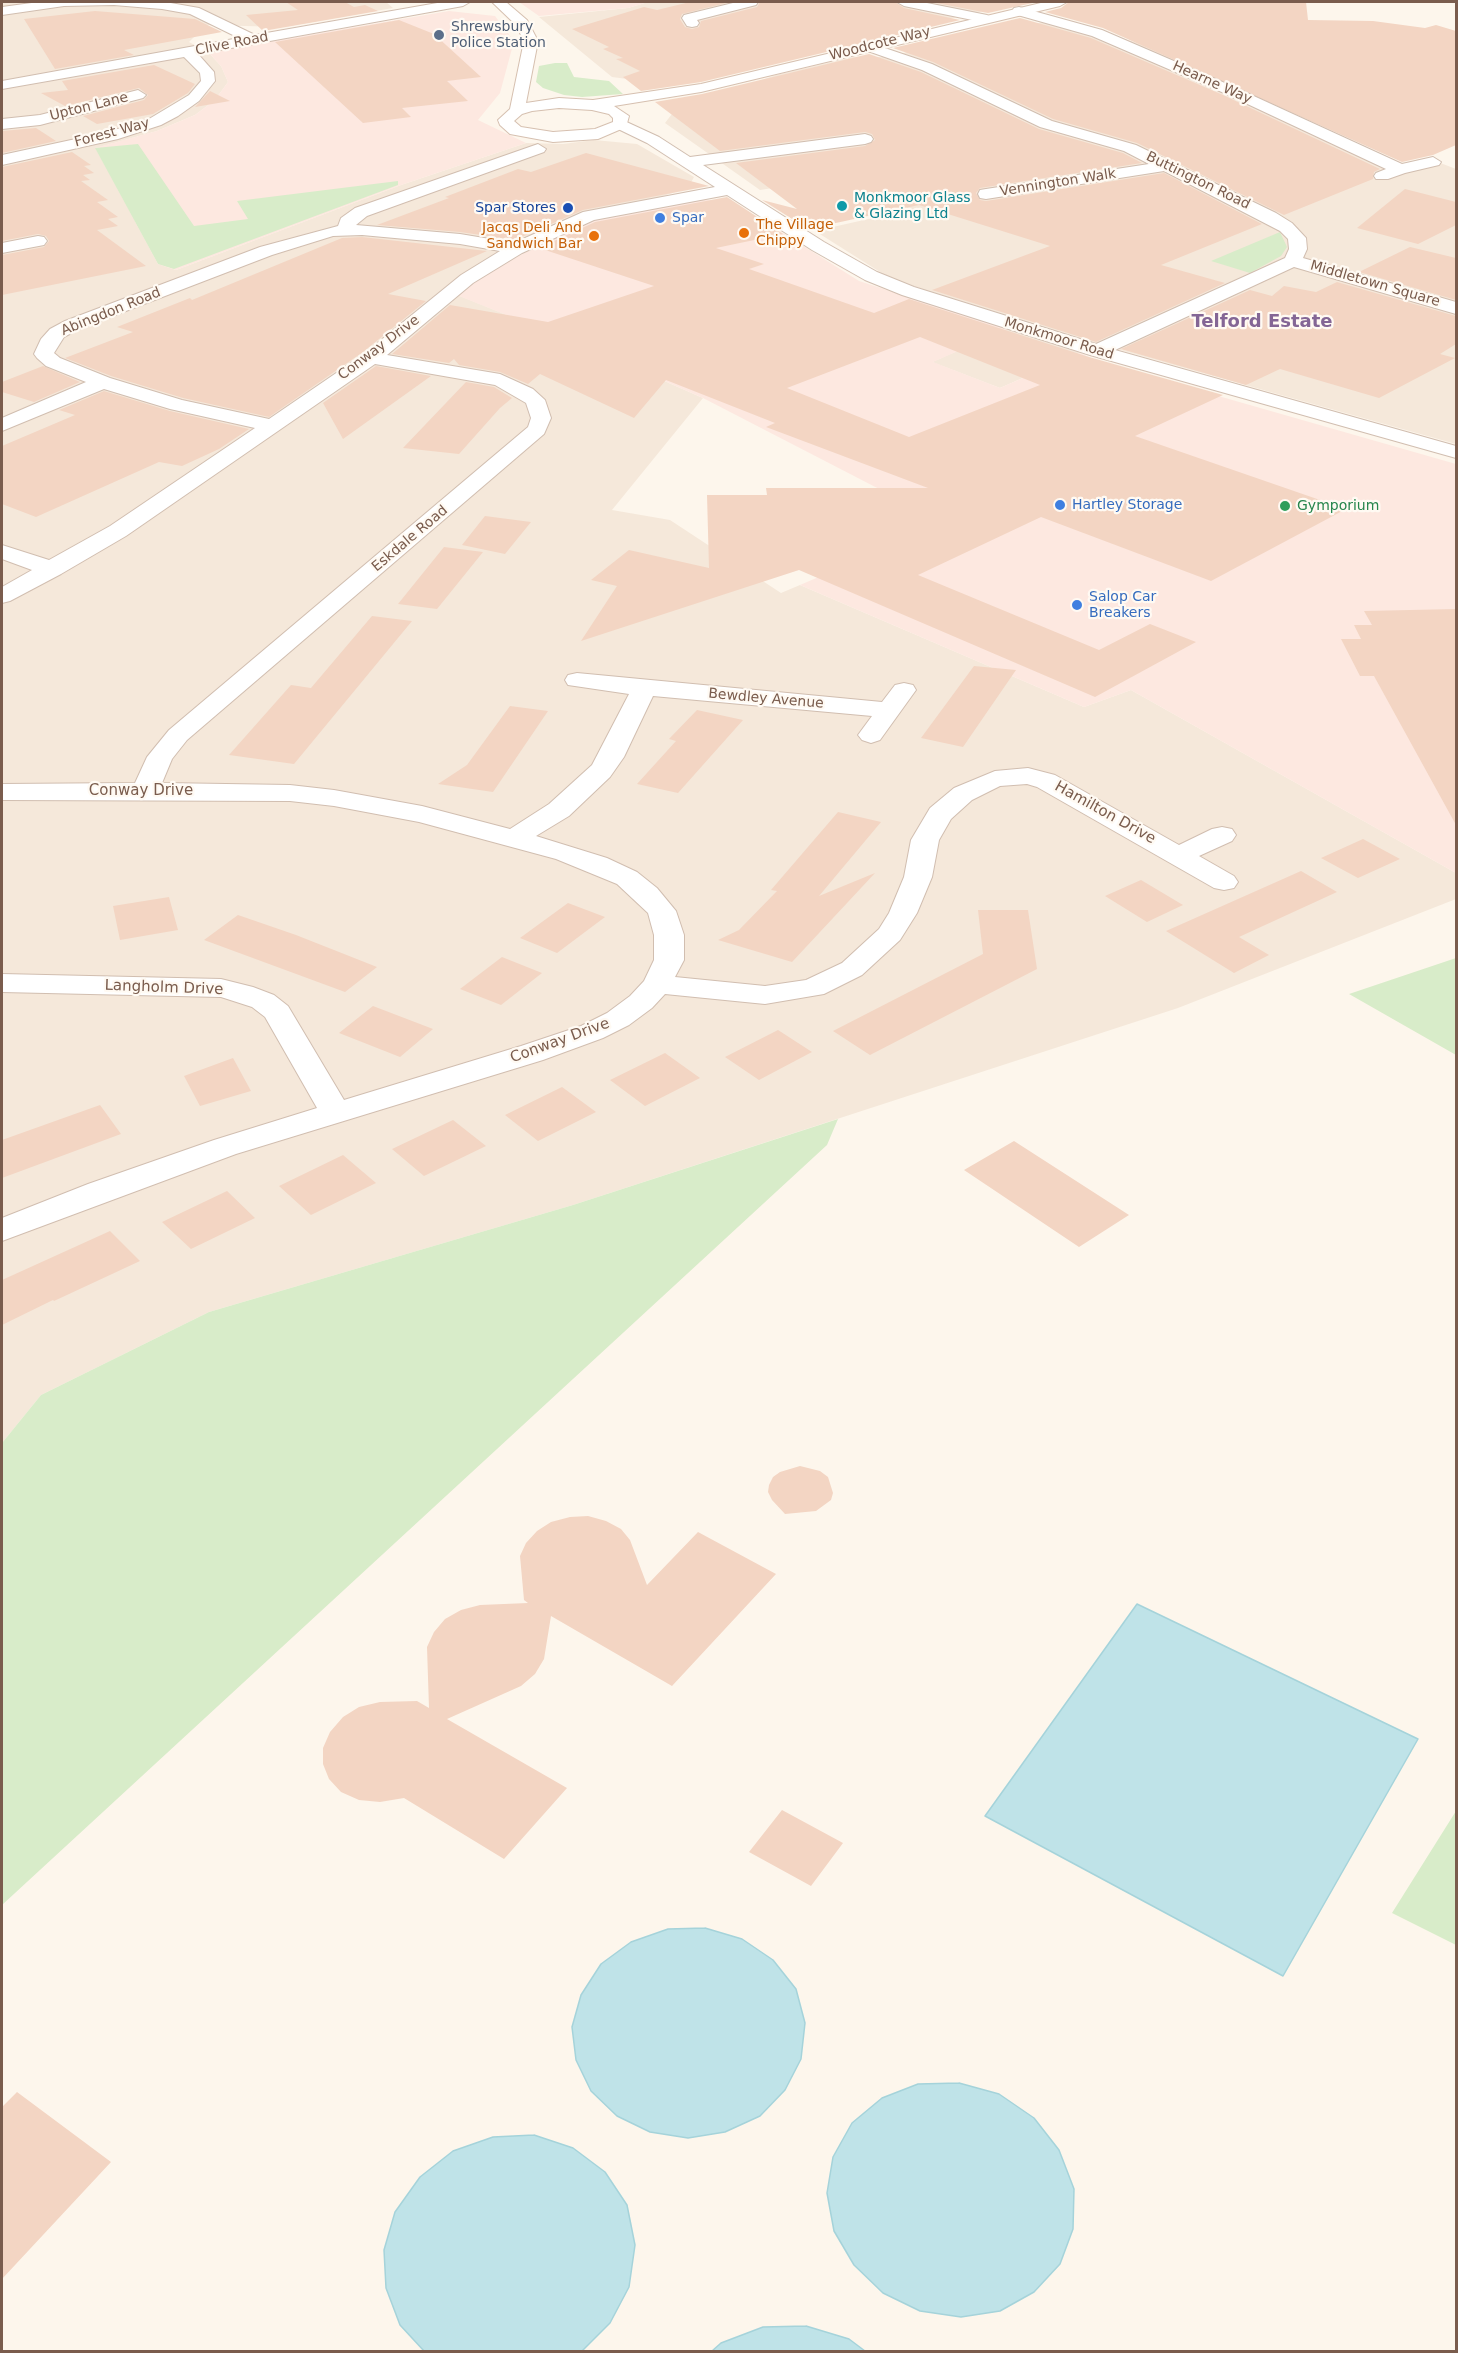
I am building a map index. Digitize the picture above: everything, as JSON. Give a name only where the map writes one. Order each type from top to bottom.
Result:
[{"type":"street","points":[[2,11],[45,4],[109,2]]},
{"type":"street","points":[[118,2],[162,5],[194,11],[254,40]]},
{"type":"street","name":"Clive Road","points":[[2,85],[463,2]]},
{"type":"street","points":[[498,2],[522,22],[529,34],[530,51],[517,111]]},
{"type":"street","points":[[692,23],[689,18],[751,2]]},
{"type":"street","points":[[904,2],[987,19]]},
{"type":"street","name":"Woodcote Way","points":[[593,105],[701,88],[1059,2]]},
{"type":"street","points":[[194,11],[214,5]]},
{"type":"street","name":"Hearne Way","points":[[1019,11],[1097,33],[1229,90],[1401,169]]},
{"type":"street","name":"Buttington Road","points":[[870,47],[927,67],[1030,118],[1130,148],[1166,166],[1286,227],[1297,238],[1298,249],[1293,261]]},
{"type":"street","name":"Forest Way","points":[[2,160],[112,136],[155,122],[194,98],[208,81],[207,72],[188,52]]},
{"type":"street","points":[[522,86],[559,103]]},
{"type":"street","name":"Woodcote Way","points":[[598,134],[620,120],[701,88]]},
{"type":"street","name":"Upton Lane","points":[[2,124],[40,120],[138,95]]},
{"type":"street","points":[[593,105],[559,103],[517,111],[506,120],[508,126],[516,131],[553,137],[598,134]]},
{"type":"street","name":"Monkmoor Road","points":[[593,105],[614,111],[620,120],[732,189],[818,246],[871,276],[908,291],[1097,351],[1456,452]]},
{"type":"street","name":"Upton Lane","points":[[40,120],[50,123],[79,142]]},
{"type":"street","name":"Monkmoor Road","points":[[598,134],[653,140]]},
{"type":"street","points":[[689,162],[865,138]]},
{"type":"street","points":[[347,230],[347,222],[360,212],[512,158],[534,156]]},
{"type":"street","points":[[1382,176],[1433,162]]},
{"type":"street","name":"Vennington Walk","points":[[986,194],[1166,166]]},
{"type":"street","name":"Conway Drive","points":[[2,596],[118,531],[269,425],[371,358],[466,279],[516,249],[589,216],[732,189]]},
{"type":"street","name":"Abingdon Road","points":[[269,425],[177,405],[103,382],[53,362],[44,354],[48,343],[57,333],[72,325],[304,238],[347,230],[460,239],[516,249]]},
{"type":"street","points":[[2,248],[38,241]]},
{"type":"street","points":[[1097,351],[1293,261]]},
{"type":"street","name":"Middletown Square","points":[[1293,261],[1456,308]]},
{"type":"street","name":"Eskdale Road","points":[[145,791],[160,757],[177,735],[537,430],[541,418],[535,400],[507,383],[479,375],[371,358]]},
{"type":"street","points":[[2,424],[103,382]]},
{"type":"street","points":[[2,552],[53,569]]},
{"type":"street","name":"Bewdley Avenue","points":[[577,680],[888,710]]},
{"type":"street","points":[[513,839],[559,810],[601,771],[611,757],[644,688]]},
{"type":"street","points":[[871,735],[904,690]]},
{"type":"street","name":"Hamilton Drive","points":[[657,984],[734,993],[774,994],[813,988],[852,969],[890,934],[903,913],[918,877],[925,840],[940,814],[963,794],[995,779],[1031,769],[1224,882]]},
{"type":"street","name":"Conway Drive","points":[[2,792],[257,792],[334,798],[423,814],[597,864],[627,878],[647,894],[662,911],[669,935],[669,960],[657,984],[641,1002],[618,1019],[592,1032],[532,1053],[335,1112],[184,1161],[2,1230]]},
{"type":"street","points":[[1179,855],[1222,835]]},
{"type":"street","name":"Langholm Drive","points":[[2,983],[220,988],[242,993],[263,1002],[277,1012],[335,1112]]},
{"type":"shaded area","points":[[2,2],[386,2],[393,8],[284,27],[206,25],[189,42],[208,52],[221,66],[228,82],[215,100],[195,115],[157,131],[96,148],[158,264],[176,270],[401,185],[526,143],[563,144],[594,140],[637,144],[694,177],[688,188],[588,220],[450,292],[594,350],[703,398],[612,510],[670,520],[781,593],[800,585],[1084,707],[1131,690],[1456,873],[1456,899],[1178,1008],[573,1205],[209,1312],[41,1395],[2,1443]]},
{"type":"shaded area","points":[[519,2],[648,2],[628,8],[539,16]]},
{"type":"shaded area","points":[[648,2],[1024,2],[665,84],[612,77],[539,17],[628,8]]},
{"type":"shaded area","points":[[449,11],[495,16],[514,41],[500,93],[478,120],[526,143],[401,185],[176,270],[158,264],[95,148],[157,131],[195,115],[215,100],[228,82],[221,66],[208,52]]},
{"type":"shaded area","points":[[1058,18],[1138,43],[1403,165],[1430,159],[1456,169],[1456,444],[999,316],[888,277],[815,231],[895,213],[786,186],[760,190],[665,123],[675,110],[776,75],[853,57],[890,57],[1005,23],[1039,23]]},
{"type":"shaded area","points":[[699,199],[735,203],[859,281],[1008,329],[933,362],[1000,388],[1080,353],[1103,363],[1456,464],[1456,873],[1131,690],[1084,707],[800,585],[945,523],[703,398],[594,350],[449,292],[588,220]]},
{"type":"shaded area","points":[[1008,329],[1080,353],[1000,388],[932,362]]},
{"type":"green space","points":[[567,63],[574,77],[609,81],[623,94],[582,97],[564,95],[543,88],[536,82],[539,66]]},
{"type":"green space","points":[[138,144],[194,226],[248,219],[237,201],[398,181],[398,185],[174,269],[158,264],[95,148]]},
{"type":"green space","points":[[1280,232],[1287,247],[1281,256],[1250,273],[1211,261]]},
{"type":"green space","points":[[1456,958],[1456,1055],[1349,994]]},
{"type":"green space","points":[[838,1119],[827,1145],[2,1905],[2,1443],[41,1395],[209,1312],[573,1205]]},
{"type":"green space","points":[[1456,1811],[1456,1945],[1392,1913]]},
{"type":"water","points":[[1137,1604],[1418,1739],[1283,1976],[985,1816]]},
{"type":"water","points":[[705,1928],[742,1939],[773,1960],[796,1989],[805,2023],[801,2059],[785,2090],[760,2116],[725,2132],[688,2138],[650,2132],[617,2116],[591,2091],[576,2060],[572,2027],[581,1995],[601,1964],[631,1942],[668,1929]]},
{"type":"water","points":[[959,2083],[999,2094],[1034,2118],[1059,2150],[1074,2189],[1073,2229],[1060,2264],[1034,2292],[1000,2311],[961,2317],[920,2311],[883,2293],[854,2265],[834,2231],[827,2193],[833,2157],[852,2123],[882,2098],[918,2084]]},
{"type":"water","points":[[534,2135],[573,2148],[605,2172],[627,2205],[635,2245],[629,2287],[610,2323],[582,2351],[424,2351],[400,2325],[386,2288],[384,2250],[395,2212],[420,2177],[453,2151],[493,2137]]},
{"type":"water","points":[[806,2326],[849,2339],[865,2351],[712,2351],[721,2343],[763,2327]]},
{"type":"building","points":[[286,2],[345,2],[354,7],[365,5],[378,11],[263,31],[246,15],[298,10]]},
{"type":"building","points":[[690,2],[730,2],[682,14],[680,19],[685,27],[692,29],[699,27],[701,21],[757,7],[760,2],[895,2],[904,8],[960,20],[701,82],[641,91],[623,77],[640,71],[616,59],[623,58],[603,49],[609,47],[572,29],[644,7],[657,10]]},
{"type":"building","points":[[931,2],[1037,2],[988,13]]},
{"type":"building","points":[[1069,2],[1306,2],[1308,20],[1373,21],[1425,28],[1436,25],[1456,31],[1456,145],[1433,155],[1402,162],[1103,28],[1045,12],[1061,8]]},
{"type":"building","points":[[95,11],[195,19],[222,32],[124,50],[134,55],[55,69],[24,19]]},
{"type":"building","points":[[1020,18],[1091,38],[1223,95],[1380,169],[1374,172],[1373,179],[1284,215],[1137,143],[1053,119],[933,62],[893,48]]},
{"type":"building","points":[[399,20],[434,34],[481,77],[447,81],[468,101],[402,108],[411,117],[363,123],[275,42]]},
{"type":"building","points":[[869,54],[921,72],[1039,129],[1123,153],[1142,163],[980,188],[976,193],[980,200],[986,201],[1164,173],[1262,224],[1161,265],[1225,283],[1096,342],[932,290],[1050,246],[919,205],[808,229],[762,200],[797,209],[736,163],[865,146],[875,140],[872,134],[865,132],[720,151],[655,102],[702,94]]},
{"type":"building","points":[[154,65],[195,84],[188,93],[153,114],[97,124],[83,116],[144,100],[148,95],[139,88],[65,106],[41,93],[68,90],[62,81]]},
{"type":"building","points":[[210,91],[230,101],[195,107]]},
{"type":"building","points":[[36,128],[56,141],[2,153],[2,131]]},
{"type":"building","points":[[72,152],[91,165],[84,166],[94,173],[83,175],[90,180],[81,181],[108,200],[97,202],[118,217],[108,219],[118,226],[97,230],[146,266],[2,295],[2,255],[44,247],[49,241],[46,236],[38,234],[2,241],[2,167]]},
{"type":"building","points":[[586,153],[709,186],[583,210],[515,240],[460,232],[377,225],[518,169],[531,172]]},
{"type":"building","points":[[1405,189],[1456,202],[1456,225],[1418,244],[1357,228]]},
{"type":"building","points":[[727,197],[783,234],[716,248],[764,264],[749,269],[874,313],[909,299],[1089,357],[1223,395],[1135,436],[1346,509],[1211,581],[1041,517],[918,575],[1099,650],[1150,624],[1196,642],[1095,697],[799,570],[581,641],[617,586],[591,580],[629,550],[709,568],[707,495],[767,495],[766,488],[928,488],[766,427],[775,423],[666,380],[634,418],[540,374],[528,384],[500,372],[459,365],[454,359],[449,363],[392,354],[450,305],[548,322],[654,286],[539,248],[595,222]],"holes":[[[920,337],[1040,385],[909,437],[787,388]]]},
{"type":"building","points":[[362,237],[487,251],[388,294],[426,301],[363,352],[269,417],[183,398],[111,376],[65,358],[133,332],[117,327],[190,298],[192,300],[342,238]]},
{"type":"building","points":[[1410,247],[1456,258],[1456,300],[1359,272]]},
{"type":"building","points":[[1337,282],[1456,316],[1456,344],[1440,354],[1455,358],[1379,398],[1280,369],[1246,385],[1121,349],[1250,290],[1272,296],[1284,286],[1316,292]]},
{"type":"building","points":[[43,366],[80,382],[34,402],[2,392],[2,382]]},
{"type":"building","points":[[376,366],[431,376],[343,439],[323,403],[320,405]]},
{"type":"building","points":[[466,382],[494,387],[512,398],[500,408],[459,454],[403,448]]},
{"type":"building","points":[[104,391],[170,411],[249,429],[219,449],[182,466],[159,462],[36,517],[2,504],[2,446],[75,415],[59,410]]},
{"type":"building","points":[[485,516],[531,522],[505,554],[462,545]]},
{"type":"building","points":[[444,547],[483,552],[437,609],[398,604]]},
{"type":"building","points":[[1456,609],[1456,825],[1374,676],[1360,676],[1341,639],[1361,639],[1354,625],[1372,625],[1364,611]]},
{"type":"building","points":[[372,616],[412,621],[294,764],[229,755],[291,685],[311,688]]},
{"type":"building","points":[[974,666],[1016,670],[963,747],[921,738]]},
{"type":"building","points":[[510,706],[548,711],[493,792],[438,784],[467,765]]},
{"type":"building","points":[[697,710],[743,720],[678,793],[637,784],[676,741],[669,739]]},
{"type":"building","points":[[838,812],[881,822],[819,896],[875,873],[792,962],[718,940],[739,930],[777,891],[771,890]]},
{"type":"building","points":[[1363,839],[1400,859],[1358,878],[1321,858]]},
{"type":"building","points":[[1301,871],[1337,892],[1239,937],[1269,955],[1234,973],[1166,931]]},
{"type":"building","points":[[1141,880],[1183,905],[1147,922],[1105,896]]},
{"type":"building","points":[[169,897],[178,930],[120,940],[113,906]]},
{"type":"building","points":[[568,903],[605,917],[557,953],[520,938]]},
{"type":"building","points":[[978,910],[1028,910],[1037,969],[870,1055],[833,1031],[983,954]]},
{"type":"building","points":[[238,915],[377,967],[345,992],[204,940]]},
{"type":"building","points":[[502,957],[542,973],[501,1005],[460,989]]},
{"type":"building","points":[[373,1006],[433,1029],[400,1057],[339,1033]]},
{"type":"building","points":[[778,1030],[812,1052],[759,1080],[725,1057]]},
{"type":"building","points":[[665,1053],[700,1078],[645,1106],[610,1080]]},
{"type":"building","points":[[233,1058],[251,1091],[200,1106],[184,1076]]},
{"type":"building","points":[[562,1087],[596,1112],[538,1141],[505,1115]]},
{"type":"building","points":[[100,1105],[121,1134],[2,1178],[2,1140]]},
{"type":"building","points":[[453,1120],[486,1146],[424,1176],[392,1149]]},
{"type":"building","points":[[1014,1141],[1129,1215],[1079,1247],[964,1170]]},
{"type":"building","points":[[343,1155],[376,1183],[311,1215],[279,1186]]},
{"type":"building","points":[[227,1191],[255,1218],[191,1249],[162,1222]]},
{"type":"building","points":[[110,1231],[140,1261],[2,1325],[2,1280]]},
{"type":"building","points":[[800,1466],[820,1471],[828,1477],[833,1493],[831,1500],[816,1511],[785,1514],[772,1500],[768,1492],[769,1485],[773,1477],[780,1472]]},
{"type":"building","points":[[588,1516],[606,1521],[621,1529],[630,1540],[647,1585],[698,1532],[776,1574],[672,1686],[551,1616],[544,1659],[535,1674],[521,1686],[447,1719],[567,1788],[504,1859],[404,1798],[380,1802],[359,1800],[341,1792],[329,1779],[323,1764],[323,1748],[330,1732],[343,1717],[359,1707],[380,1702],[417,1701],[429,1708],[427,1647],[434,1632],[445,1619],[461,1610],[480,1605],[528,1603],[524,1600],[520,1556],[526,1543],[537,1531],[551,1522],[570,1517]]},
{"type":"building","points":[[782,1810],[843,1843],[811,1886],[749,1852]]},
{"type":"building","points":[[17,2092],[111,2162],[2,2279],[2,2107]]},
{"type":"place","name":"Shrewsbury Police Station","points":[[439,35]]},
{"type":"place","name":"Monkmoor Glass & Glazing Ltd","points":[[842,206]]},
{"type":"place","name":"Spar Stores","points":[[568,208]]},
{"type":"place","name":"Spar","points":[[660,218]]},
{"type":"place","name":"The Village Chippy","points":[[744,233]]},
{"type":"place","name":"Jacqs Deli And Sandwich Bar","points":[[594,236]]},
{"type":"place","name":"Hartley Storage","points":[[1060,505]]},
{"type":"place","name":"Gymporium","points":[[1285,506]]},
{"type":"place","name":"Salop Car Breakers","points":[[1077,605]]},
{"type":"district","name":"Telford Estate","points":[[1262,322]]}]
